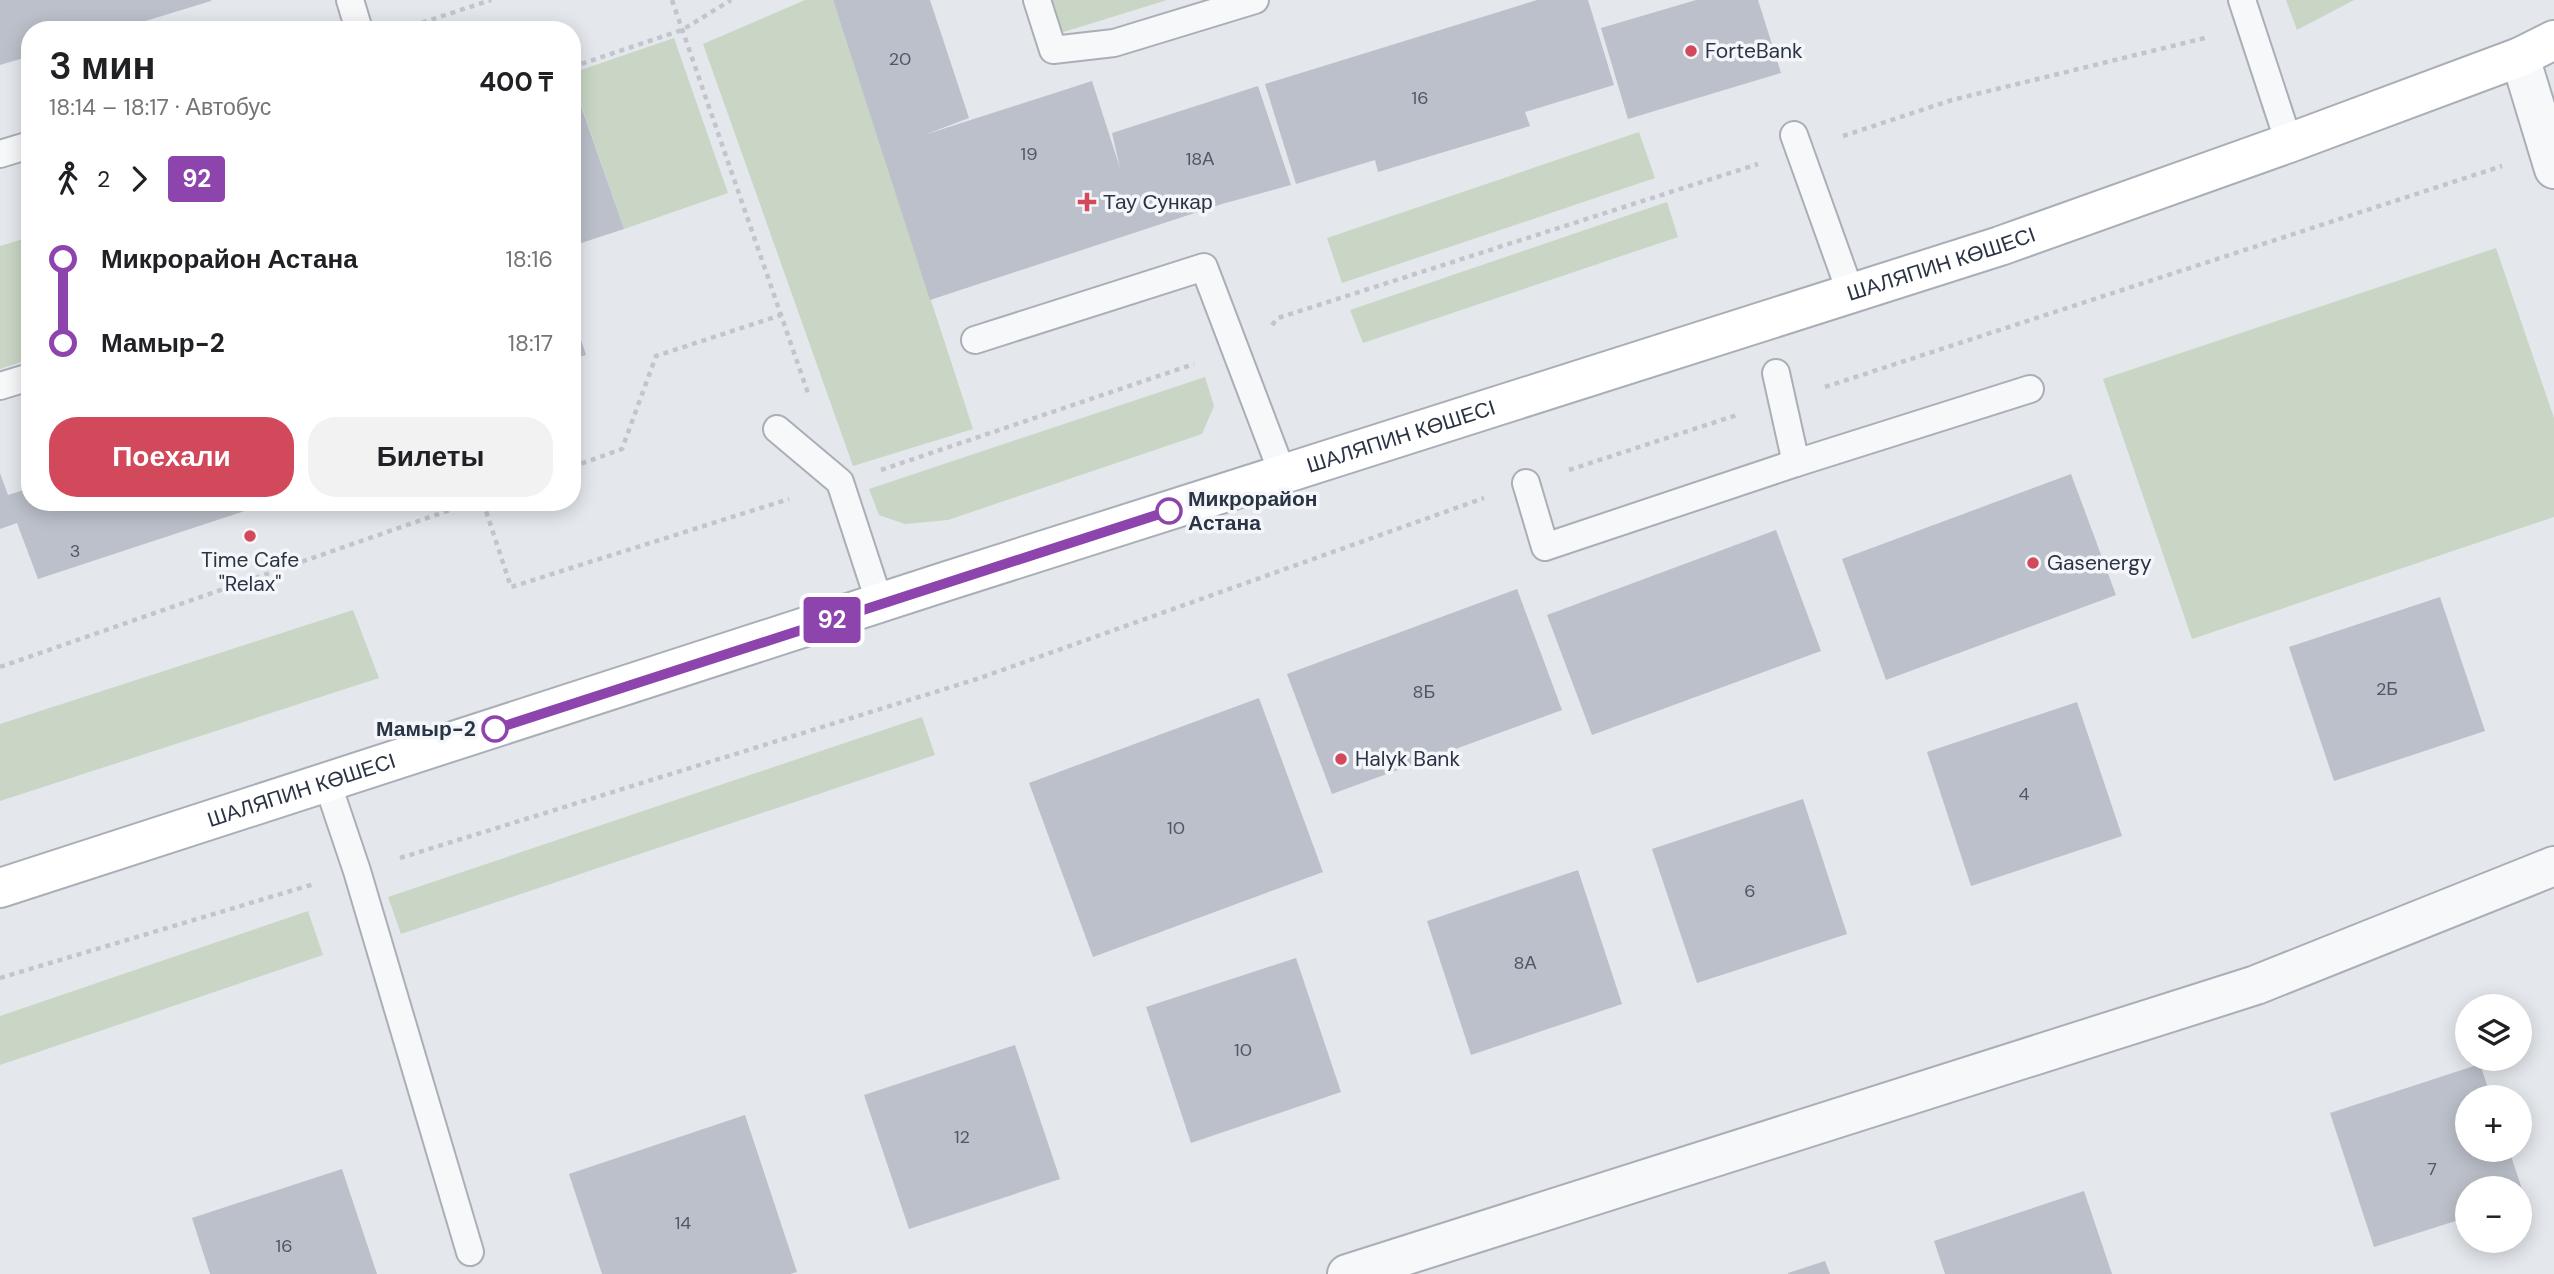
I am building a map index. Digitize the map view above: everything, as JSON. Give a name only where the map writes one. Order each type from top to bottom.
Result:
[{"type":"main road","name":"ШАЛЯПИН КӨШЕСІ","points":[[0,888],[2000,246],[2289,143],[2520,57],[2554,40]]},
{"type":"street","points":[[2520,57],[2554,169]]},
{"type":"street","points":[[1348,1274],[2256,985],[2554,866]]},
{"type":"lane","points":[[350,0],[356,21]]},
{"type":"lane","points":[[1037,0],[1053,50],[1114,43],[1255,0]]},
{"type":"lane","points":[[2242,0],[2289,143]]},
{"type":"lane","points":[[1797,143],[1851,294]]},
{"type":"lane","points":[[0,154],[21,148]]},
{"type":"lane","points":[[975,340],[1204,267],[1283,475]]},
{"type":"lane","points":[[1776,373],[1796,463]]},
{"type":"lane","points":[[0,386],[21,380]]},
{"type":"lane","points":[[1526,483],[1545,547],[2029,389]]},
{"type":"lane","points":[[777,429],[840,482],[880,604]]},
{"type":"lane","points":[[327,782],[357,871],[470,1252]]},
{"type":"path","points":[[429,21],[491,0]]},
{"type":"path","points":[[672,0],[813,405]]},
{"type":"path","points":[[581,64],[682,30],[731,0]]},
{"type":"path","points":[[486,511],[512,587],[840,482],[1236,350],[1256,341],[1278,318],[1797,143],[1952,100],[2251,27]]},
{"type":"path","points":[[581,464],[622,449],[656,356],[781,315]]},
{"type":"path","points":[[0,667],[447,511]]},
{"type":"path","points":[[0,978],[357,871],[977,679]]},
{"type":"green space","points":[[805,0],[833,0],[973,429],[853,466],[703,44]]},
{"type":"green space","points":[[1046,0],[1167,0],[1057,34]]},
{"type":"green space","points":[[2286,0],[2354,0],[2297,30]]},
{"type":"green space","points":[[674,38],[728,193],[624,229],[581,104],[581,70]]},
{"type":"green space","points":[[1639,132],[1655,178],[1342,283],[1327,238]]},
{"type":"green space","points":[[1667,202],[1678,237],[1363,343],[1350,310]]},
{"type":"green space","points":[[21,240],[21,362],[0,369],[0,246]]},
{"type":"green space","points":[[2496,248],[2554,418],[2554,517],[2192,639],[2103,379]]},
{"type":"green space","points":[[1205,377],[1214,406],[1202,434],[948,520],[905,524],[879,515],[869,489]]},
{"type":"green space","points":[[353,610],[379,678],[0,801],[0,724]]},
{"type":"green space","points":[[922,717],[935,755],[401,934],[388,897]]},
{"type":"green space","points":[[308,911],[323,955],[0,1065],[0,1016]]},
{"type":"building","points":[[0,0],[211,0],[145,21],[21,21],[21,59],[0,65]]},
{"type":"building","points":[[833,0],[930,0],[969,118],[924,135],[1092,81],[1120,168],[1112,133],[1258,86],[1291,185],[1222,204],[930,300]]},
{"type":"building","points":[[1537,0],[1588,0],[1614,85],[1525,112],[1530,126],[1378,172],[1375,160],[1296,184],[1265,84]]},
{"type":"building","name":"ForteBank","points":[[1696,0],[1758,0],[1781,73],[1628,119],[1601,28]]},
{"type":"building","points":[[581,106],[624,229],[581,243]]},
{"type":"building","points":[[581,340],[586,355],[581,356]]},
{"type":"building","points":[[0,473],[8,495],[21,491],[21,511],[245,511],[38,579],[17,523],[0,529]]},
{"type":"building","points":[[2071,474],[2116,595],[1886,680],[1842,559]]},
{"type":"building","points":[[1776,530],[1821,651],[1592,735],[1547,615]]},
{"type":"building","points":[[1517,589],[1562,710],[1332,794],[1287,674]]},
{"type":"building","points":[[2440,597],[2485,731],[2334,781],[2289,647]]},
{"type":"building","points":[[1259,698],[1323,872],[1093,957],[1029,783]]},
{"type":"building","points":[[2077,702],[2122,836],[1971,886],[1927,752]]},
{"type":"building","points":[[1803,799],[1847,934],[1697,983],[1652,849]]},
{"type":"building","points":[[1578,870],[1622,1004],[1471,1055],[1427,921]]},
{"type":"building","points":[[1296,958],[1341,1092],[1191,1143],[1146,1007]]},
{"type":"building","points":[[1015,1045],[1060,1179],[909,1229],[864,1095]]},
{"type":"building","points":[[2459,1071],[2482,1071],[2487,1085],[2455,1085],[2455,1162],[2513,1162],[2518,1176],[2455,1176],[2455,1221],[2374,1247],[2330,1113]]},
{"type":"building","points":[[745,1115],[797,1272],[602,1274],[569,1174]]},
{"type":"building","points":[[342,1169],[377,1274],[210,1274],[192,1218]]},
{"type":"building","points":[[2084,1191],[2112,1274],[1945,1274],[1934,1241]]},
{"type":"building","points":[[1825,1261],[1830,1274],[1788,1274],[1788,1273]]},
{"type":"bus line","name":"92","points":[[495,729],[1169,511]]},
{"type":"place","name":"ForteBank","points":[[1691,51]]},
{"type":"place","name":"Тау Сункар","points":[[1087,202]]},
{"type":"place","name":"Микрорайон Астана","points":[[1169,511]]},
{"type":"place","name":"Time Cafe \"Relax\"","points":[[250,536]]},
{"type":"place","name":"Gasenergy","points":[[2033,563]]},
{"type":"place","name":"Мамыр-2","points":[[495,729]]},
{"type":"place","name":"Halyk Bank","points":[[1341,759]]}]
